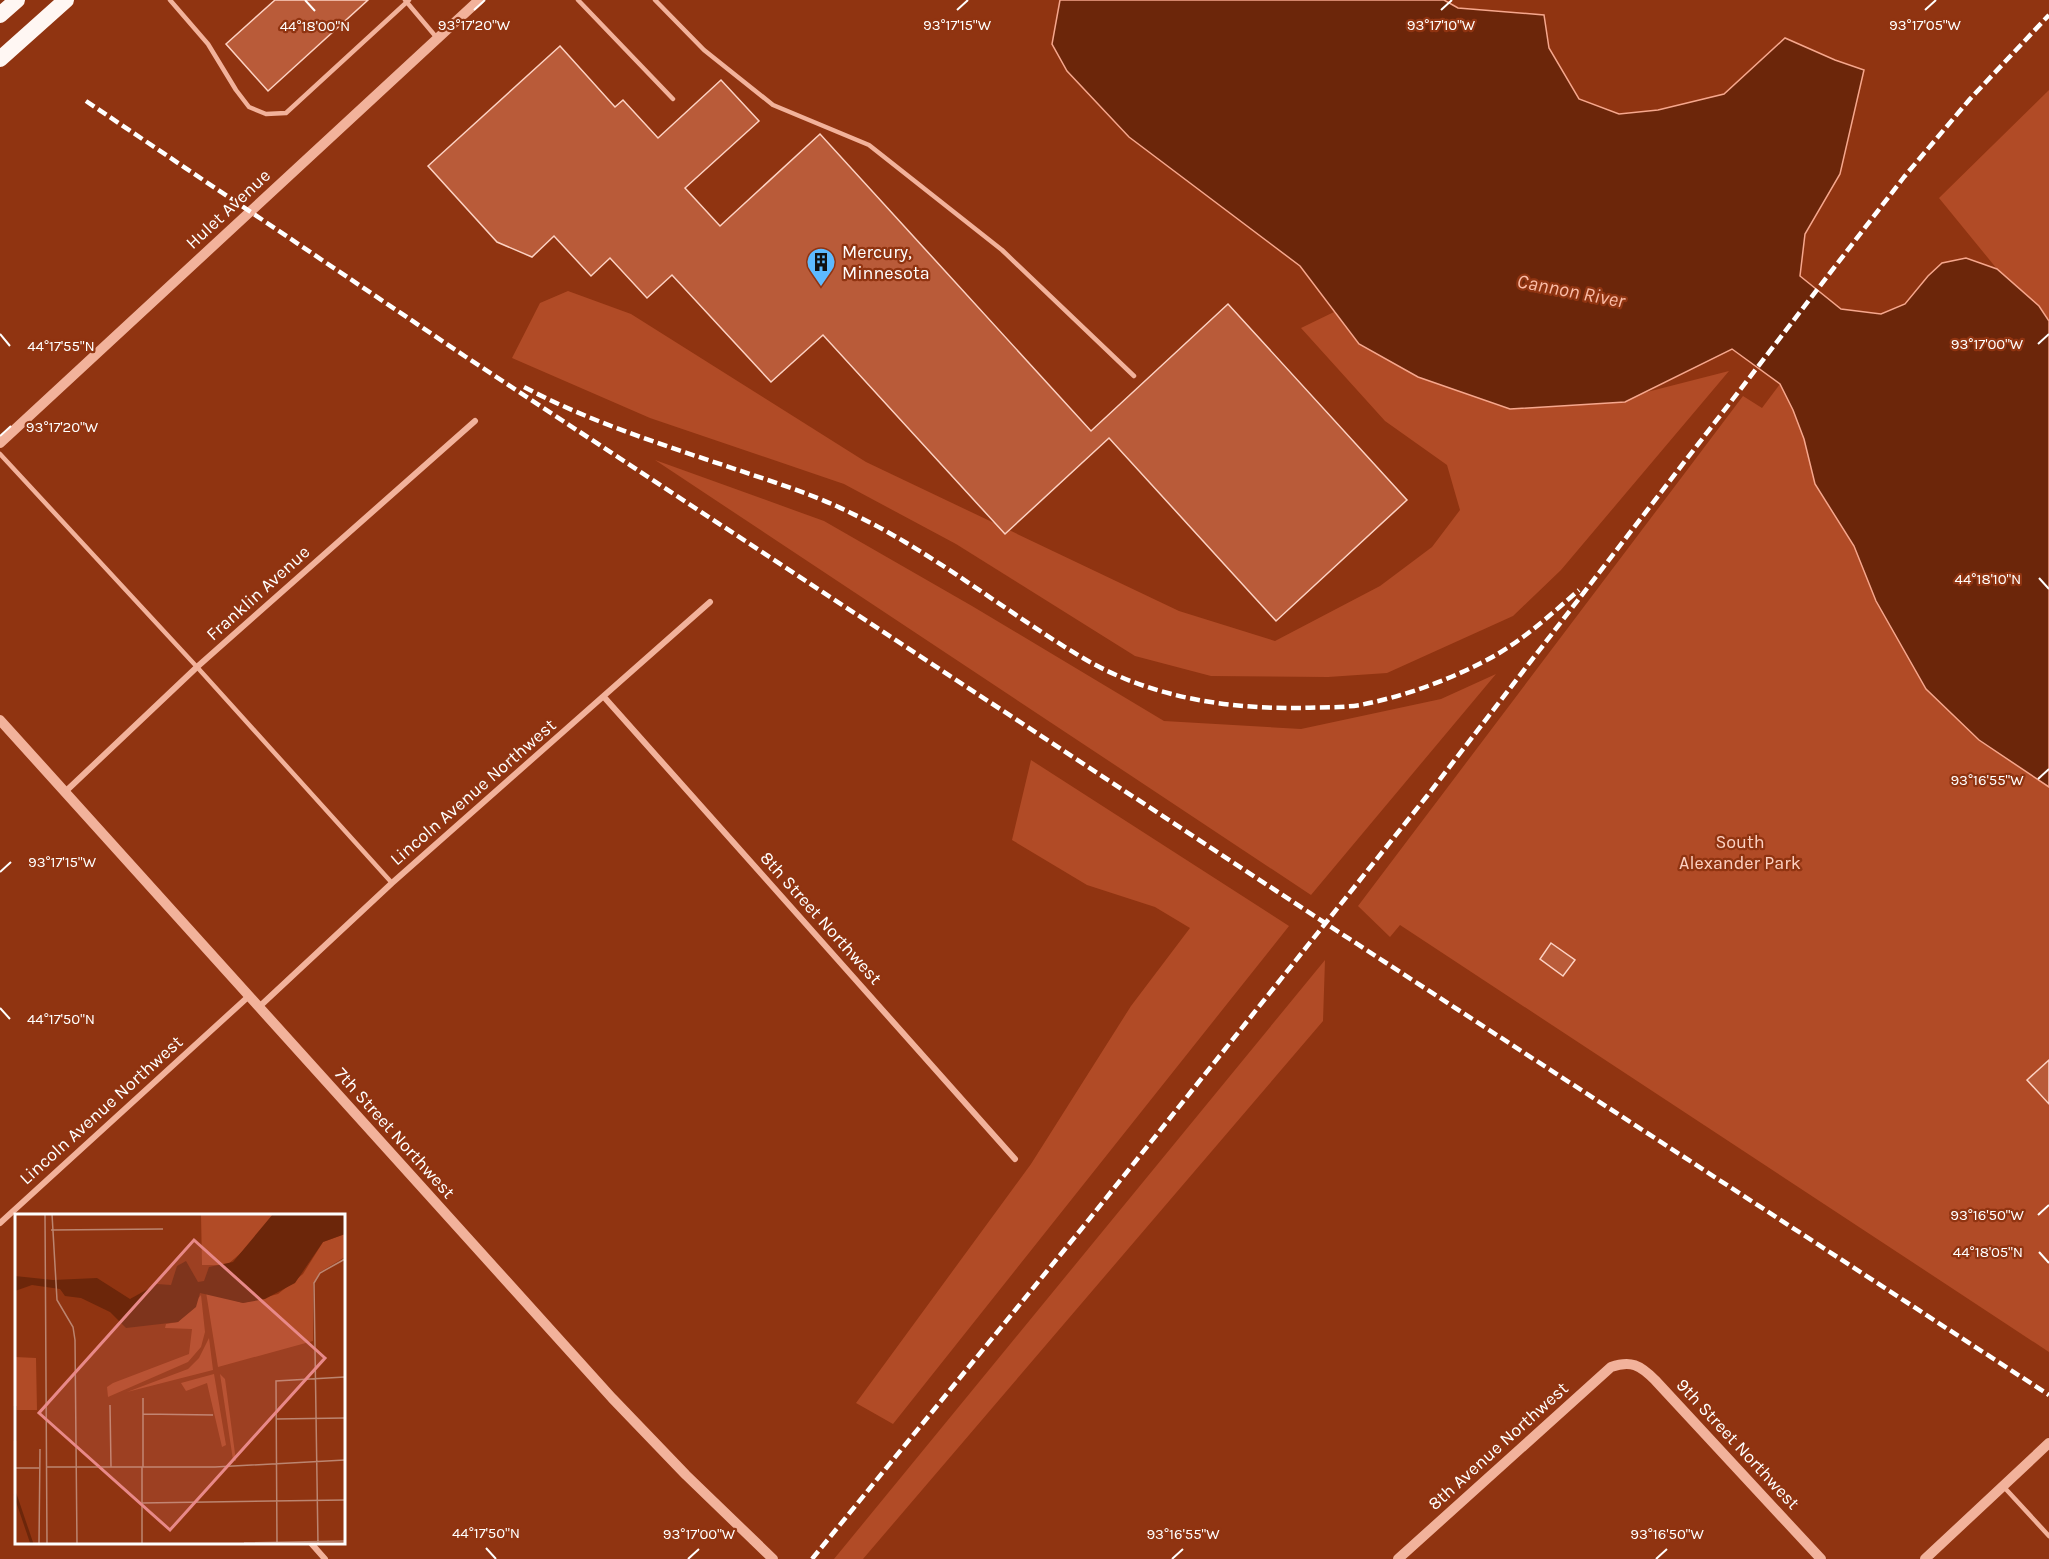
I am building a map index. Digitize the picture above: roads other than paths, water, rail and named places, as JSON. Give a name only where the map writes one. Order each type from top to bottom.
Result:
[{"type":"highway","points":[[0,15],[17,0]]},
{"type":"highway","points":[[0,59],[66,0]]},
{"type":"street","name":"Hulet Avenue","points":[[0,443],[479,0]]},
{"type":"street","name":"Franklin Avenue","points":[[65,792],[197,667],[474,421]]},
{"type":"street","name":"Lincoln Avenue Northwest","points":[[259,1007],[392,883],[710,602]]},
{"type":"street","name":"8th Street Northwest","points":[[604,697],[1015,1159]]},
{"type":"street","name":"7th Street Northwest","points":[[0,720],[612,1398],[686,1475],[773,1559]]},
{"type":"street","name":"Lincoln Avenue Northwest","points":[[0,1222],[14,1214],[249,996]]},
{"type":"street","name":"8th Avenue Northwest","points":[[1398,1559],[1611,1367],[1624,1363]]},
{"type":"street","name":"9th Street Northwest","points":[[1624,1363],[1643,1367],[1821,1559]]},
{"type":"street","points":[[1924,1559],[2049,1443]]},
{"type":"street","points":[[312,1544],[325,1559]]},
{"type":"lane","points":[[170,0],[208,44],[236,90],[249,106],[266,114],[286,113],[407,1],[437,39]]},
{"type":"lane","points":[[579,0],[673,99]]},
{"type":"lane","points":[[656,0],[704,50],[773,105],[869,145],[878,152],[1002,250],[1134,376]]},
{"type":"lane","points":[[0,454],[392,883]]},
{"type":"lane","points":[[2003,1486],[2049,1536]]},
{"type":"water","name":"Cannon River","points":[[1060,0],[1444,0],[1458,8],[1544,15],[1549,48],[1579,99],[1619,114],[1658,110],[1724,94],[1785,38],[1864,70],[1840,174],[1805,234],[1800,276],[1841,309],[1881,314],[1905,304],[1942,263],[1966,258],[1997,269],[2039,306],[2049,321],[2049,787],[1979,740],[1926,689],[1876,601],[1854,546],[1815,484],[1804,439],[1780,384],[1732,349],[1625,402],[1510,409],[1418,377],[1359,344],[1300,266],[1129,137],[1067,71],[1052,44]]},
{"type":"railway","points":[[812,1559],[1083,1227],[1427,796],[1904,177],[1970,99],[2049,15]]},
{"type":"railway","points":[[86,101],[466,357],[1325,923],[2049,1395]]},
{"type":"railway","points":[[524,387],[608,425],[839,507],[911,546],[1083,658],[1134,682],[1189,698],[1273,708],[1353,706],[1391,698],[1437,683],[1495,656],[1532,630],[1579,590]]},
{"type":"place","name":"Mercury, Minnesota","points":[[821,288]]},
{"type":"park label","name":"South Alexander Park","points":[[1740,852]]}]
